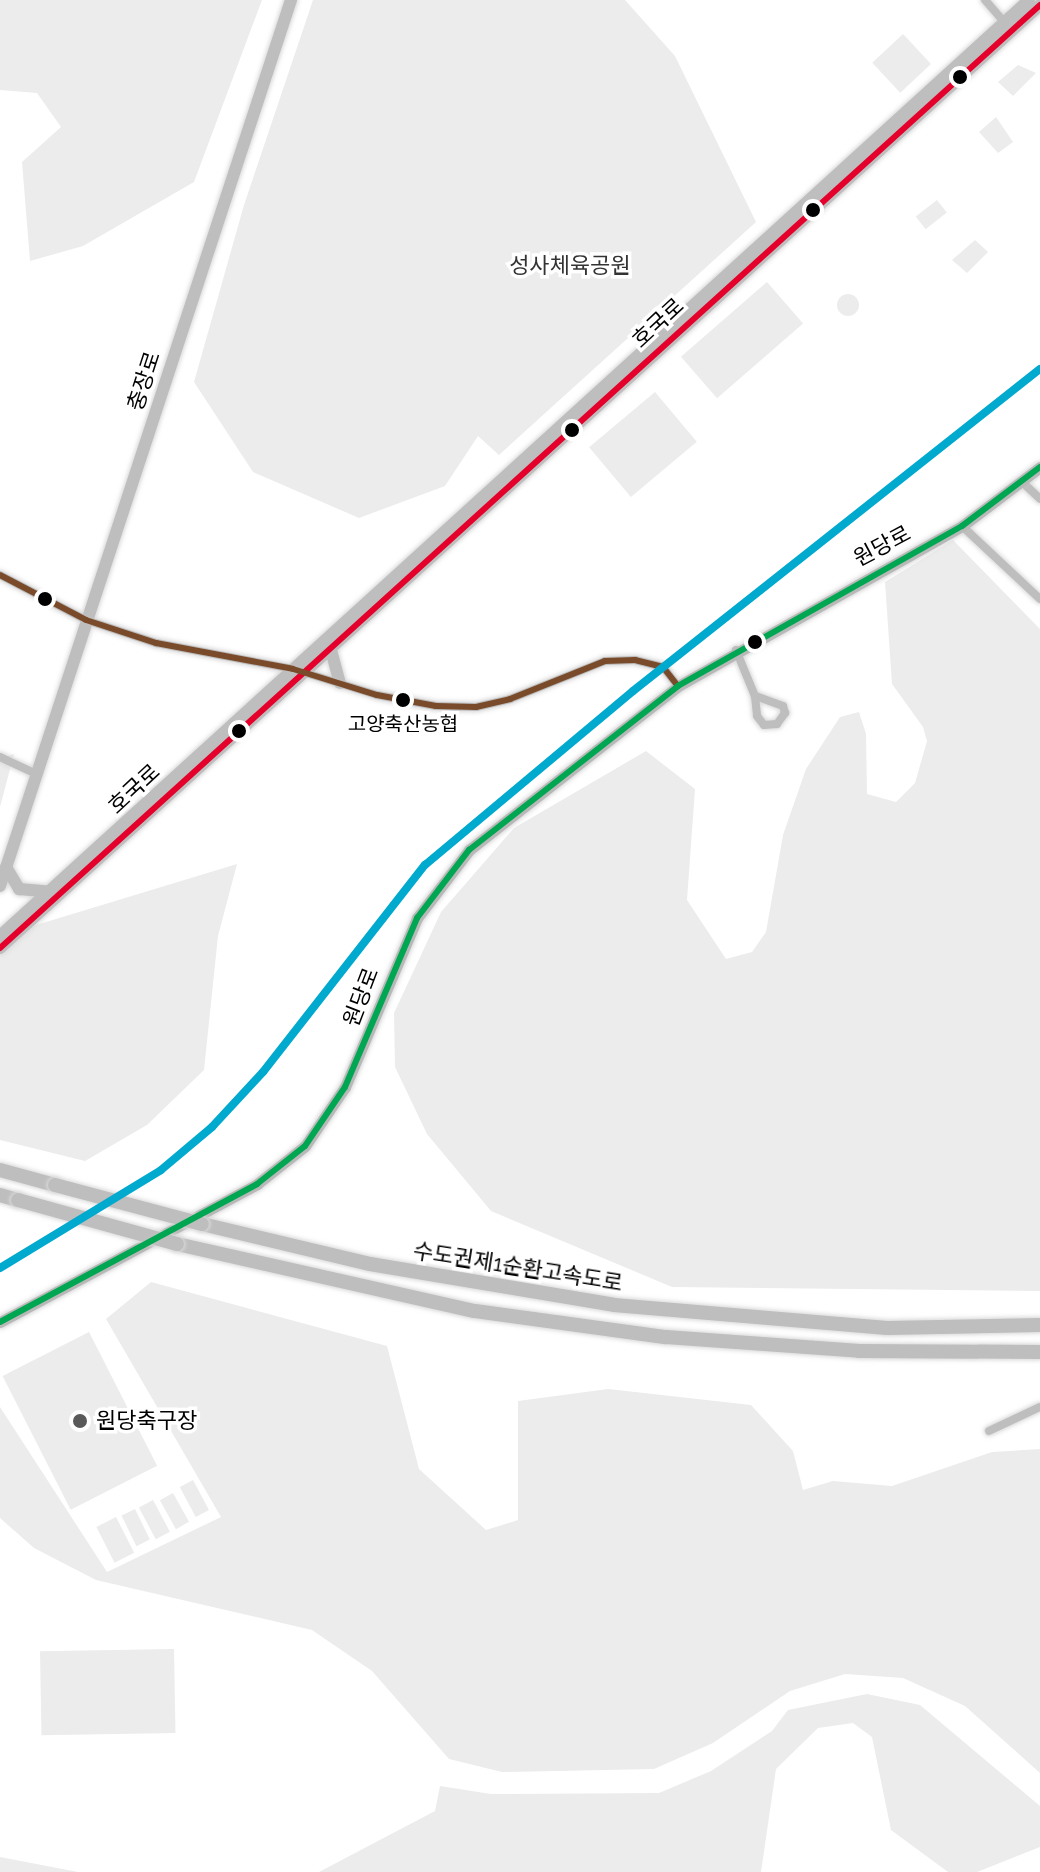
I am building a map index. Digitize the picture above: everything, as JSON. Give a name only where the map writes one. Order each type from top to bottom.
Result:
[{"type":"highway","name":"수도권제1순환고속도로","points":[[0,1170],[202,1224],[370,1264],[614,1305],[887,1328],[1040,1325]]},
{"type":"highway","points":[[0,1195],[177,1244],[475,1311],[666,1337],[873,1352],[1040,1352]]},
{"type":"main road","name":"충장로","points":[[0,886],[291,0]]},
{"type":"main road","name":"호국로","points":[[0,948],[1029,0]]},
{"type":"main road","name":"호국로","points":[[0,936],[299,671],[331,650],[1040,5]]},
{"type":"main road","name":"원당로","points":[[0,1322],[257,1184],[305,1146],[345,1087],[396,960],[439,885],[469,850],[678,686],[736,649],[962,526],[1040,467]]},
{"type":"main road","points":[[331,650],[340,683]]},
{"type":"main road","points":[[6,867],[19,889],[51,892]]},
{"type":"street","points":[[985,0],[1004,22]]},
{"type":"street","points":[[1021,481],[1040,499]]},
{"type":"street","points":[[962,526],[1040,599]]},
{"type":"street","points":[[0,575],[86,620],[178,649],[299,671],[436,706],[476,707],[510,699],[583,666],[635,660],[663,667],[678,686]]},
{"type":"street","points":[[736,649],[755,696]]},
{"type":"street","points":[[0,757],[35,773]]},
{"type":"street","points":[[989,1431],[1040,1407]]},
{"type":"green space","points":[[0,0],[262,0],[194,182],[83,246],[30,261],[22,162],[61,127],[37,93],[0,90]]},
{"type":"green space","name":"성사체육공원","points":[[313,0],[625,0],[675,56],[756,222],[499,455],[478,436],[445,486],[359,518],[253,472],[194,382],[244,205]]},
{"type":"green space","points":[[903,34],[931,64],[900,93],[872,63]]},
{"type":"green space","points":[[1018,65],[1036,73],[1013,96],[998,82]]},
{"type":"green space","points":[[996,117],[1013,142],[998,153],[979,132]]},
{"type":"green space","points":[[937,200],[947,213],[926,229],[916,217]]},
{"type":"green space","points":[[975,240],[988,252],[967,273],[952,260]]},
{"type":"green space","points":[[767,282],[803,324],[717,398],[681,357]]},
{"type":"green space","points":[[848,294],[856,297],[859,305],[856,313],[848,316],[840,313],[837,305],[840,297]]},
{"type":"green space","points":[[655,392],[697,442],[631,497],[589,447]]},
{"type":"green space","points":[[953,540],[1040,629],[1040,1291],[672,1287],[491,1211],[427,1134],[395,1067],[394,1013],[441,912],[514,828],[646,751],[695,789],[687,900],[726,959],[752,952],[766,932],[783,835],[806,769],[840,717],[859,712],[866,734],[867,794],[896,802],[915,783],[927,741],[923,727],[892,684],[885,582]]},
{"type":"green space","points":[[14,754],[0,807],[0,758]]},
{"type":"green space","points":[[237,864],[218,936],[204,1070],[147,1125],[85,1161],[0,1140],[0,936]]},
{"type":"green space","points":[[151,1282],[387,1346],[419,1469],[486,1530],[518,1520],[518,1401],[608,1389],[751,1405],[793,1451],[803,1490],[833,1481],[892,1486],[992,1452],[1040,1449],[1040,1773],[965,1706],[903,1678],[845,1674],[790,1691],[713,1743],[654,1769],[502,1772],[449,1759],[372,1671],[312,1630],[96,1580],[34,1548],[0,1518],[0,1407],[107,1572],[221,1517],[106,1319]]},
{"type":"green space","name":"원당축구장","points":[[89,1332],[157,1466],[71,1510],[3,1376]]},
{"type":"green space","points":[[193,1480],[209,1510],[196,1517],[180,1487]]},
{"type":"green space","points":[[173,1493],[189,1522],[176,1529],[160,1500]]},
{"type":"green space","points":[[153,1500],[170,1532],[156,1539],[139,1508]]},
{"type":"green space","points":[[135,1509],[150,1540],[136,1546],[122,1516]]},
{"type":"green space","points":[[116,1517],[134,1553],[115,1563],[96,1527]]},
{"type":"green space","points":[[174,1649],[175,1733],[41,1735],[40,1651]]},
{"type":"green space","points":[[867,1694],[920,1705],[1040,1806],[1040,1847],[977,1872],[948,1872],[891,1830],[872,1737],[853,1723],[818,1728],[776,1769],[761,1872],[319,1872],[435,1811],[440,1786],[491,1794],[659,1793],[711,1771],[772,1731],[788,1710]]},
{"type":"green space","points":[[0,1857],[78,1872],[0,1872]]},
{"type":"transit line","points":[[0,948],[1040,5]]},
{"type":"transit line","points":[[0,1268],[161,1170],[212,1127],[263,1072],[425,865],[633,691],[1040,369]]},
{"type":"transit line","points":[[0,1322],[257,1184],[305,1146],[345,1087],[417,918],[469,850],[678,686],[962,526],[1040,467]]},
{"type":"transit line","points":[[0,575],[86,620],[156,643],[293,669],[377,695],[436,706],[476,707],[510,699],[605,661],[635,660],[663,667],[678,686]]},
{"type":"place","name":"고양축산농협","points":[[403,700]]},
{"type":"place","name":"원당축구장","points":[[80,1421]]}]
